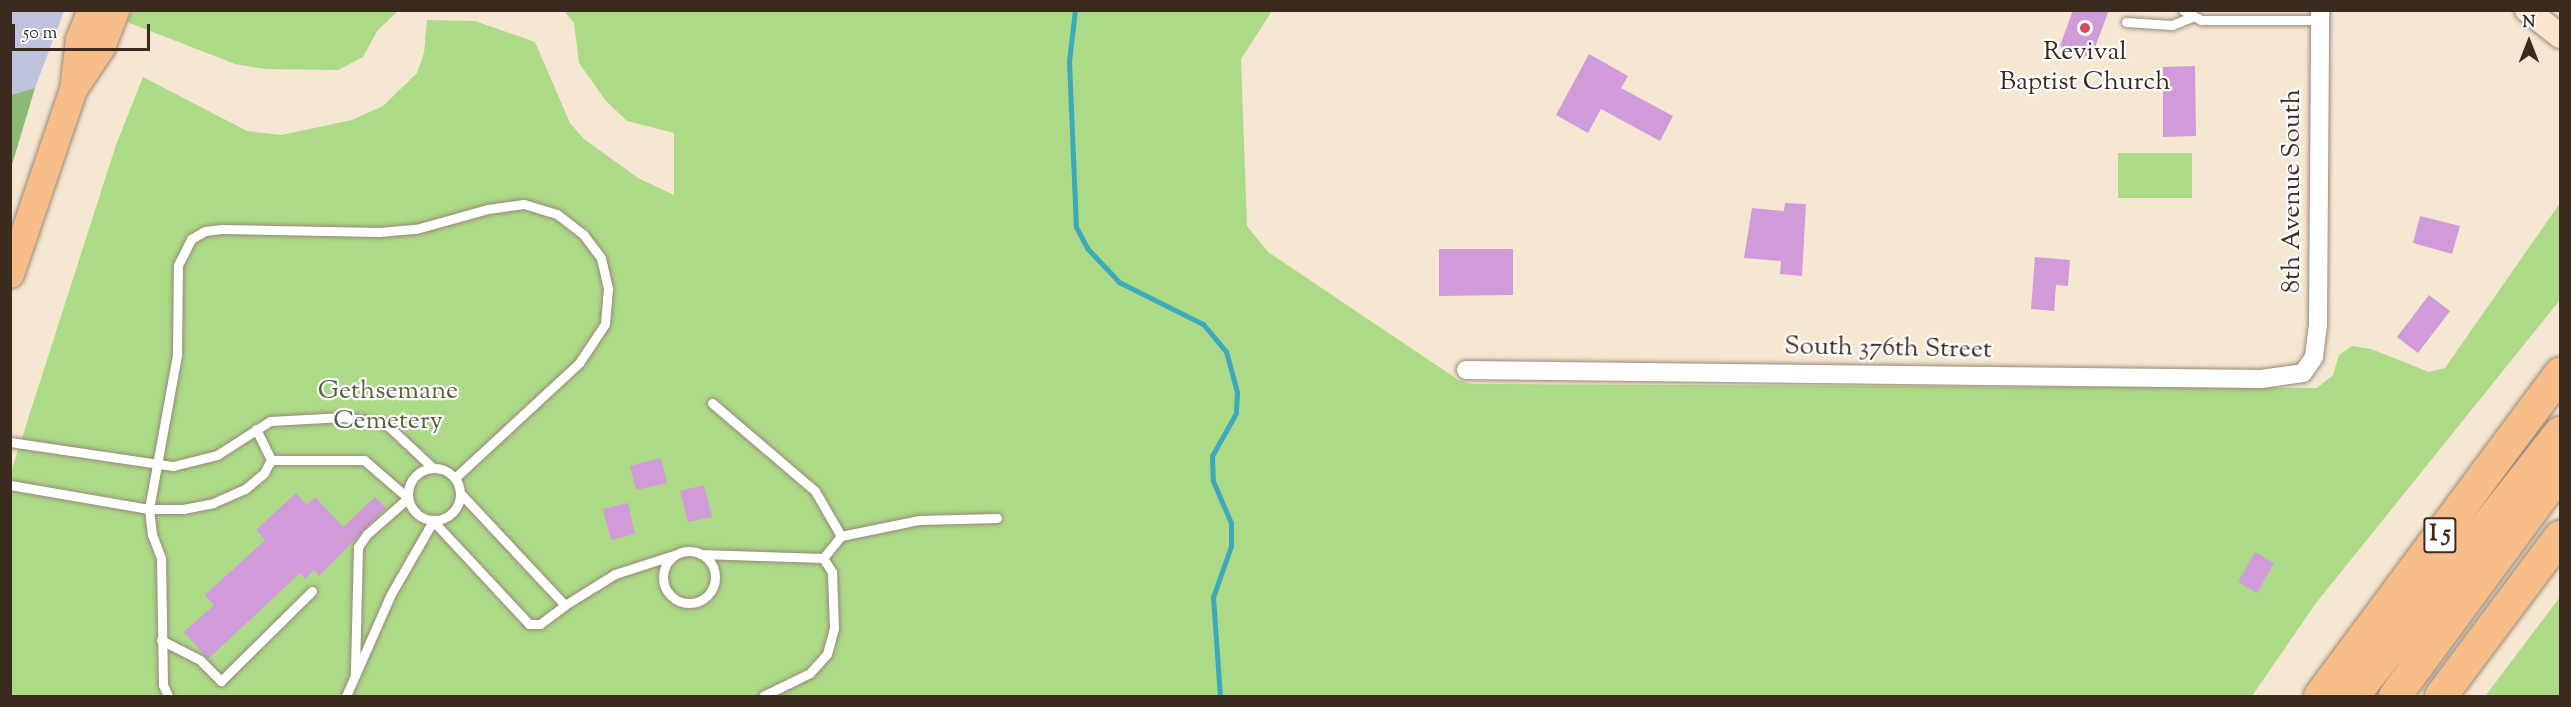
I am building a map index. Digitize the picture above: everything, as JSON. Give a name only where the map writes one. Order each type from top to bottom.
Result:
[{"type":"highway","name":"I 5","points":[[2320,696],[2560,374]]},
{"type":"highway","name":"I 5","points":[[2353,696],[2560,433]]},
{"type":"highway","name":"I 5","points":[[2395,696],[2560,472]]},
{"type":"highway","points":[[2441,696],[2560,537]]},
{"type":"main road","points":[[10,274],[73,90],[79,39],[91,10]]},
{"type":"main road","points":[[73,90],[100,47],[115,10]]},
{"type":"street","points":[[2527,10],[2560,36]]},
{"type":"street","name":"8th Avenue South","points":[[2307,370],[2314,357],[2318,326],[2320,15]]},
{"type":"street","name":"South 376th Street","points":[[1466,370],[2261,380],[2307,370]]},
{"type":"lane","points":[[2183,10],[2192,17]]},
{"type":"lane","points":[[2126,22],[2172,25],[2192,17],[2320,15]]},
{"type":"lane","points":[[168,696],[163,686],[161,558],[152,534],[149,509],[177,355],[178,265],[191,239],[222,229],[379,232],[417,229],[489,209],[524,204],[557,214],[583,234],[601,258],[608,289],[604,324],[579,363],[455,478]]},
{"type":"lane","points":[[712,403],[809,484],[841,536]]},
{"type":"lane","points":[[10,442],[156,466],[202,461],[232,447],[256,429],[290,417],[374,421],[397,431],[433,468],[455,478],[461,494],[565,604]]},
{"type":"lane","points":[[256,429],[271,460]]},
{"type":"lane","points":[[271,460],[364,460],[408,498],[417,514],[433,520],[529,624],[540,624],[565,604],[615,574],[687,551],[700,554],[823,558]]},
{"type":"lane","points":[[10,485],[149,509],[183,510],[230,497],[256,481],[271,460]]},
{"type":"lane","points":[[355,673],[358,547],[367,534],[408,498],[412,481],[433,468]]},
{"type":"lane","points":[[346,696],[391,594],[433,520],[450,515],[461,494]]},
{"type":"lane","points":[[823,558],[841,536],[919,520],[997,518]]},
{"type":"lane","points":[[674,555],[665,566],[664,586],[671,597],[690,603],[708,594],[714,582],[713,569],[700,554]]},
{"type":"lane","points":[[763,696],[810,673],[826,654],[834,628],[835,592],[832,572],[823,558]]},
{"type":"lane","points":[[161,640],[200,660],[221,681],[312,591]]},
{"type":"shaded area","points":[[10,11],[64,11],[35,88],[11,95]]},
{"type":"green space","points":[[132,10],[398,11],[377,31],[363,57],[338,70],[265,69],[235,64],[127,22]]},
{"type":"green space","name":"Gethsemane Cemetery","points":[[564,11],[1272,11],[1241,59],[1247,226],[1268,252],[1460,381],[1473,384],[2317,388],[2333,375],[2339,355],[2352,346],[2371,349],[2429,372],[2445,368],[2560,203],[2560,300],[2316,603],[2252,696],[11,696],[11,472],[116,145],[143,77],[247,131],[281,135],[352,120],[383,106],[417,73],[424,53],[427,20],[475,21],[535,42],[570,123],[584,139],[638,178],[674,195],[674,133],[627,121],[606,101],[579,63],[574,23]]},
{"type":"green space","points":[[35,88],[11,168],[11,95]]},
{"type":"green space","points":[[2118,153],[2192,153],[2192,198],[2118,198]]},
{"type":"green space","points":[[2560,597],[2560,696],[2485,696],[2486,695]]},
{"type":"building","name":"Revival Baptist Church","points":[[2073,10],[2109,10],[2091,58],[2060,46]]},
{"type":"building","points":[[1589,54],[1628,76],[1621,88],[1673,116],[1660,141],[1601,109],[1588,133],[1556,115]]},
{"type":"building","points":[[2195,66],[2196,136],[2163,137],[2163,67]]},
{"type":"building","points":[[1785,203],[1806,204],[1802,276],[1780,274],[1781,261],[1744,258],[1752,208],[1784,211]]},
{"type":"building","points":[[2420,216],[2460,226],[2452,254],[2413,243]]},
{"type":"building","points":[[1439,249],[1513,249],[1513,295],[1439,296]]},
{"type":"building","points":[[2035,257],[2070,260],[2068,286],[2056,285],[2054,311],[2031,309]]},
{"type":"building","points":[[2429,295],[2450,311],[2418,353],[2397,337]]},
{"type":"building","points":[[661,458],[667,483],[636,490],[630,466]]},
{"type":"building","points":[[704,485],[712,517],[688,522],[680,491]]},
{"type":"building","points":[[296,493],[307,505],[315,497],[343,527],[375,497],[386,508],[319,576],[314,570],[305,579],[300,573],[208,659],[184,632],[214,605],[205,595],[265,540],[256,530]]},
{"type":"building","points":[[628,503],[635,534],[611,540],[603,509]]},
{"type":"building","points":[[2255,552],[2274,563],[2257,593],[2238,582]]},
{"type":"waterway","points":[[1075,10],[1069,61],[1076,227],[1087,248],[1119,282],[1203,324],[1226,351],[1237,392],[1236,413],[1212,456],[1213,481],[1231,523],[1231,546],[1213,597],[1220,696]]},
{"type":"place","name":"Revival Baptist Church","points":[[2085,28]]}]
